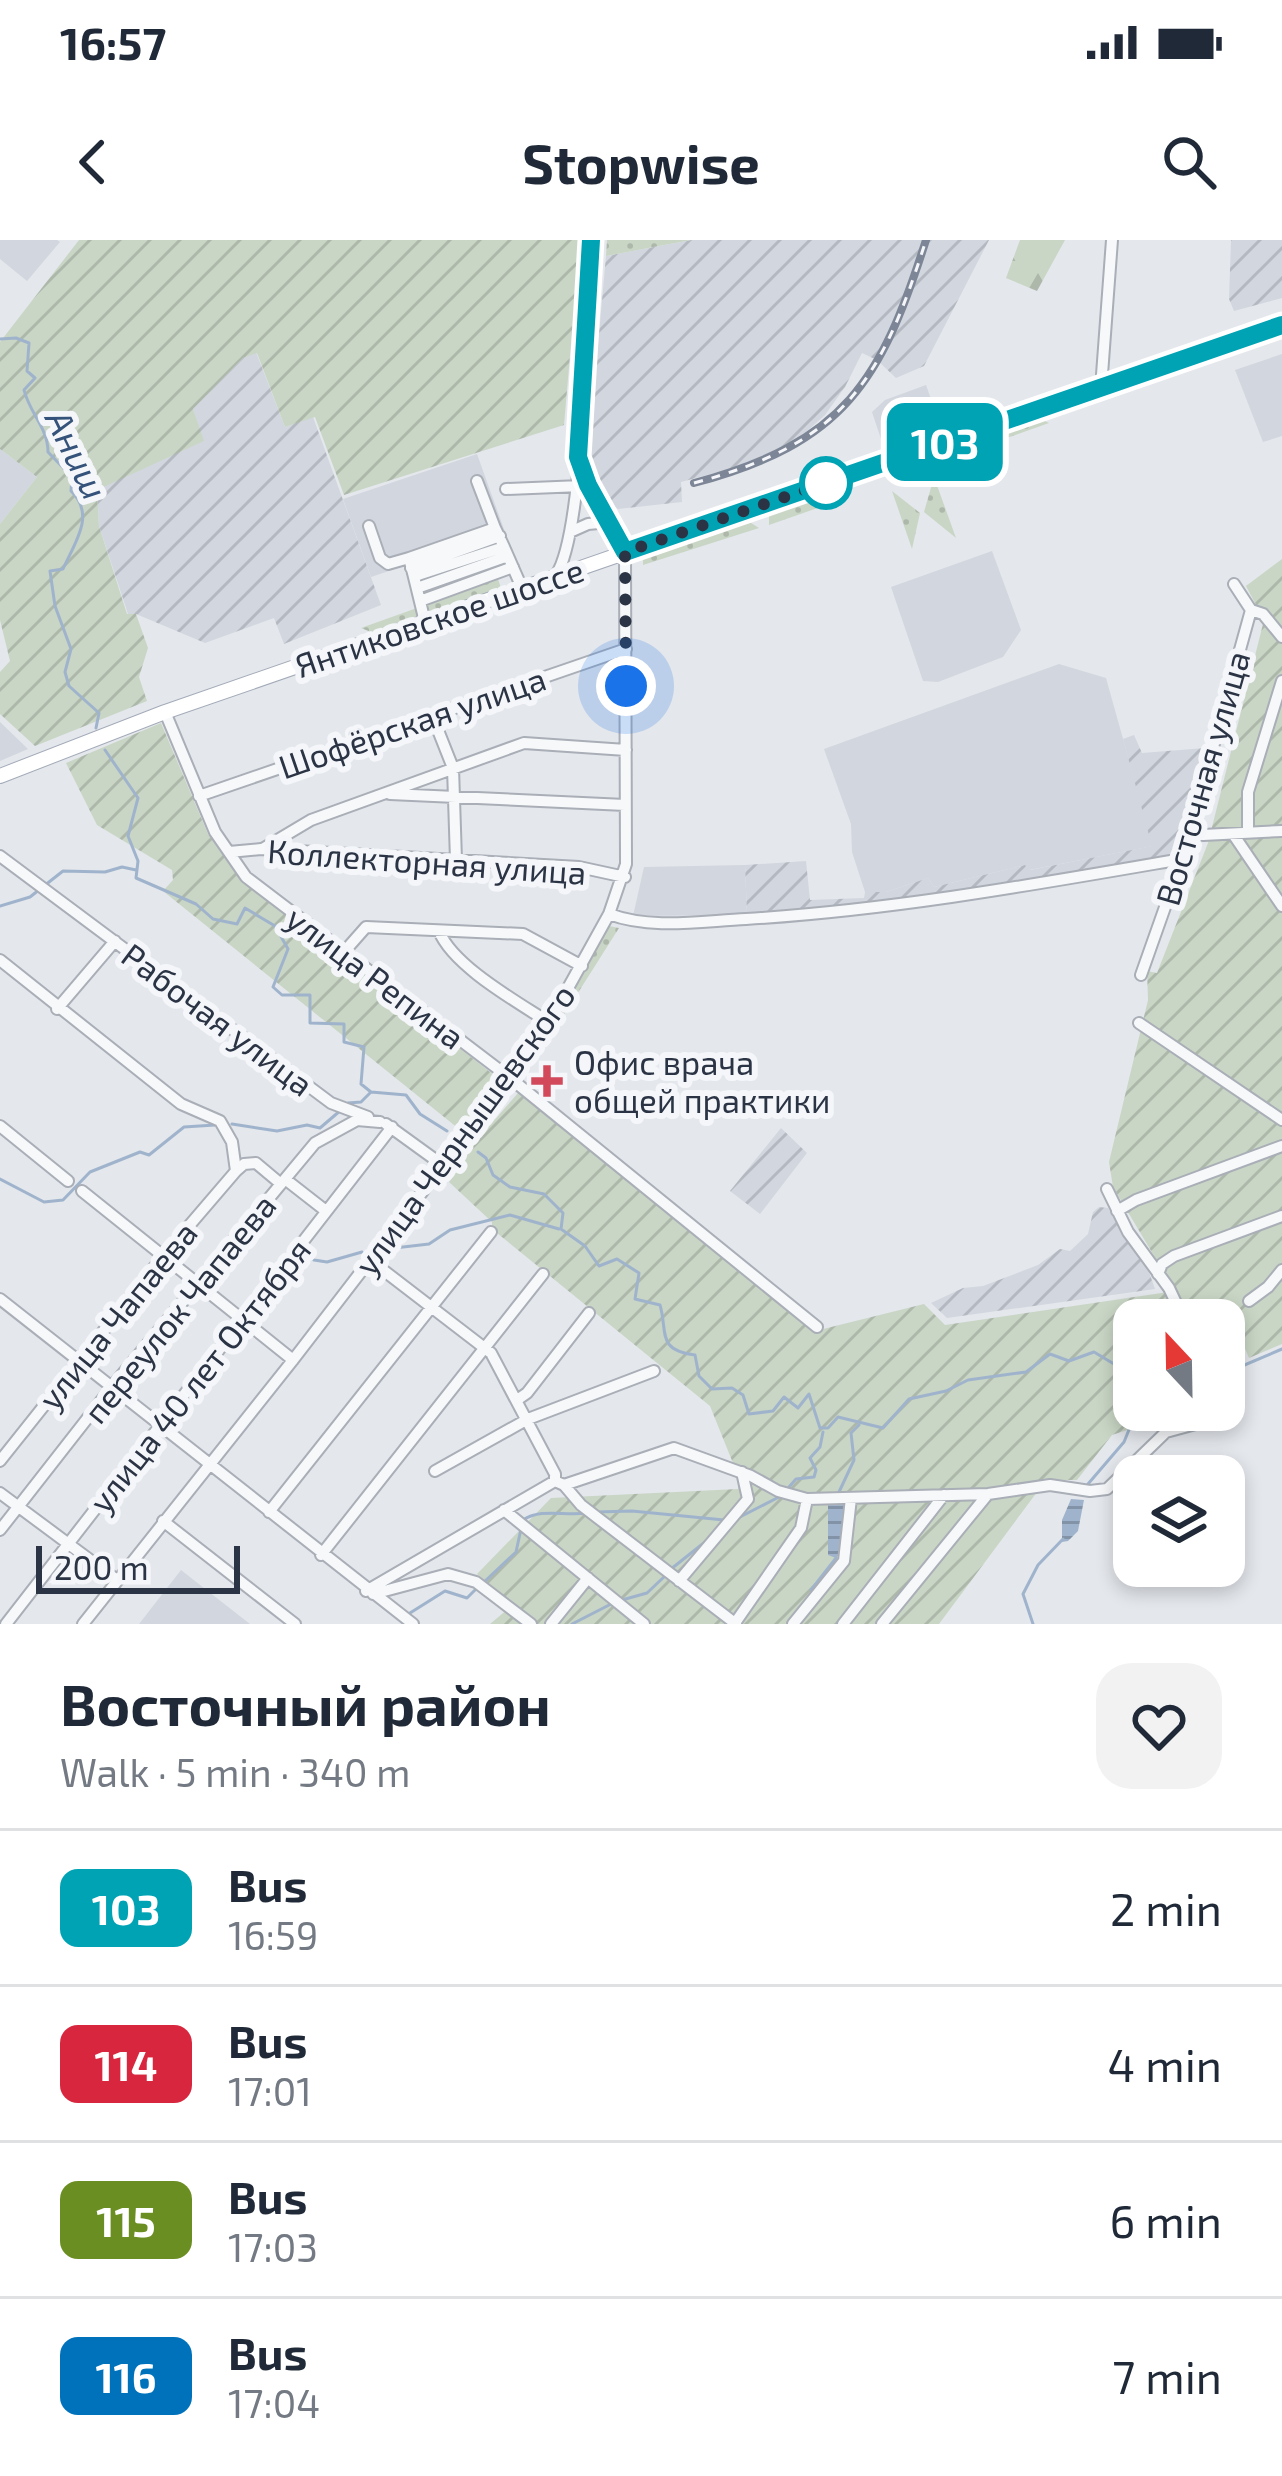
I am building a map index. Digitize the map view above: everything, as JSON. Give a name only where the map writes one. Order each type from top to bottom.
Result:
[{"type":"main road","name":"Янтиковское шоссе","points":[[0,776],[165,712],[1282,325]]},
{"type":"street","points":[[556,576],[567,553],[581,486],[578,457],[591,240]]},
{"type":"street","points":[[1101,388],[1112,240]]},
{"type":"street","points":[[425,622],[462,566],[477,481]]},
{"type":"street","points":[[506,488],[581,486]]},
{"type":"street","points":[[581,486],[625,552]]},
{"type":"street","points":[[569,532],[609,522]]},
{"type":"street","points":[[369,526],[380,558],[388,564],[462,566],[522,588]]},
{"type":"street","name":"улица Чернышевского","points":[[82,1624],[510,1078],[582,966],[609,914],[625,877],[625,552]]},
{"type":"street","points":[[567,553],[579,568]]},
{"type":"street","name":"Восточная улица","points":[[1141,975],[1182,859],[1251,610],[1234,584]]},
{"type":"street","points":[[1251,610],[1262,614],[1282,638]]},
{"type":"street","name":"Шофёрская улица","points":[[199,796],[626,649]]},
{"type":"street","points":[[1248,833],[1248,792],[1282,681]]},
{"type":"street","name":"улица Репина","points":[[165,712],[214,832],[246,877],[510,1078],[817,1327]]},
{"type":"street","points":[[433,716],[453,768],[456,860]]},
{"type":"street","points":[[261,849],[311,820],[524,743],[626,750]]},
{"type":"street","points":[[380,794],[625,806]]},
{"type":"street","points":[[1190,830],[1203,835],[1282,831]]},
{"type":"street","points":[[1233,834],[1282,906]]},
{"type":"street","name":"Коллекторная улица","points":[[229,852],[261,849],[579,867],[625,877]]},
{"type":"street","name":"Рабочая улица","points":[[0,856],[331,1103],[386,1124],[444,1166]]},
{"type":"street","points":[[609,914],[628,921],[675,924],[849,913],[1182,859]]},
{"type":"street","points":[[343,952],[366,927],[523,934],[582,966]]},
{"type":"street","points":[[439,931],[462,959],[548,1022]]},
{"type":"street","points":[[57,1009],[115,941]]},
{"type":"street","points":[[0,960],[182,1104],[220,1121],[232,1142],[236,1171]]},
{"type":"street","points":[[1138,1023],[1282,1120]]},
{"type":"street","name":"переулок Чапаева","points":[[0,1530],[111,1388],[315,1144],[357,1120],[386,1124]]},
{"type":"street","name":"улица 40 лет Октября","points":[[6,1624],[326,1211],[386,1124]]},
{"type":"street","points":[[0,1126],[68,1181]]},
{"type":"street","points":[[1117,1210],[1282,1146]]},
{"type":"street","points":[[236,1171],[256,1163],[326,1211]]},
{"type":"street","name":"улица Чапаева","points":[[0,1461],[236,1171]]},
{"type":"street","points":[[1107,1189],[1173,1299]]},
{"type":"street","points":[[82,1191],[293,1360]]},
{"type":"street","points":[[1159,1274],[1162,1264],[1174,1256],[1282,1216]]},
{"type":"street","points":[[268,1512],[491,1232]]},
{"type":"street","points":[[370,1260],[485,1348],[560,1483],[581,1505],[733,1623],[801,1528],[807,1499]]},
{"type":"street","points":[[1249,1300],[1282,1270]]},
{"type":"street","points":[[321,1555],[543,1274]]},
{"type":"street","points":[[0,1299],[413,1624]]},
{"type":"street","points":[[517,1400],[589,1312]]},
{"type":"street","points":[[435,1471],[528,1419],[654,1371]]},
{"type":"street","points":[[370,1593],[504,1510],[560,1483],[674,1448],[807,1499],[988,1494],[1050,1485],[1090,1491],[1107,1489],[1170,1431]]},
{"type":"street","points":[[680,1581],[748,1499],[742,1472]]},
{"type":"street","points":[[0,1493],[117,1580]]},
{"type":"street","points":[[842,1624],[945,1494]]},
{"type":"street","points":[[882,1624],[988,1494]]},
{"type":"street","points":[[793,1624],[844,1561],[851,1498]]},
{"type":"street","points":[[504,1510],[642,1623]]},
{"type":"street","points":[[163,1521],[295,1624]]},
{"type":"street","points":[[370,1593],[448,1574],[476,1582],[531,1624]]},
{"type":"street","points":[[551,1624],[588,1578]]},
{"type":"shaded area","points":[[0,240],[60,242],[27,281],[0,259]]},
{"type":"shaded area","points":[[691,240],[989,240],[924,366],[896,378],[862,353],[825,415],[797,440],[740,466],[681,482],[682,502],[618,509],[602,497],[587,468],[606,256]]},
{"type":"shaded area","points":[[1231,240],[1282,240],[1282,298],[1234,311],[1229,299]]},
{"type":"shaded area","points":[[256,352],[285,427],[313,417],[381,605],[284,644],[274,618],[205,643],[128,614],[99,526],[97,489],[203,441],[193,409],[243,358]]},
{"type":"shaded area","points":[[1282,354],[1282,436],[1263,442],[1235,370]]},
{"type":"shaded area","points":[[926,385],[937,416],[927,424],[881,439],[872,412],[885,400]]},
{"type":"shaded area","points":[[0,449],[37,477],[0,524]]},
{"type":"shaded area","points":[[477,454],[505,532],[371,577],[343,499]]},
{"type":"shaded area","points":[[992,551],[1021,630],[1003,657],[938,682],[923,681],[891,587]]},
{"type":"shaded area","points":[[1059,664],[1106,678],[1153,846],[1029,870],[1025,865],[934,887],[928,878],[886,892],[865,892],[852,852],[851,824],[824,749]]},
{"type":"shaded area","points":[[0,722],[28,749],[0,761]]},
{"type":"shaded area","points":[[1134,735],[1142,753],[1205,748],[1178,855],[931,898],[747,915],[745,865],[806,861],[810,900],[864,898],[865,892],[886,892],[928,878],[934,887],[1025,865],[1030,870],[1152,846],[1123,739]]},
{"type":"shaded area","points":[[745,865],[747,915],[633,916],[644,867]]},
{"type":"shaded area","points":[[781,1128],[807,1153],[760,1214],[730,1191]]},
{"type":"shaded area","points":[[1108,1208],[1148,1269],[1155,1289],[947,1318],[931,1303],[1038,1265],[1060,1249],[1070,1251],[1088,1234],[1093,1212]]},
{"type":"shaded area","points":[[181,1570],[250,1624],[139,1624]]},
{"type":"green space","points":[[79,240],[580,240],[564,425],[344,495],[315,417],[285,427],[257,353],[243,358],[193,409],[204,441],[97,490],[99,526],[127,614],[136,614],[148,648],[139,677],[147,701],[35,746],[0,714],[0,672],[10,661],[0,620],[0,524],[37,477],[0,449],[0,342]]},
{"type":"green space","points":[[607,240],[691,240],[606,256]]},
{"type":"green space","points":[[1020,240],[1065,240],[1037,291],[1006,278]]},
{"type":"green space","points":[[1043,420],[1049,423],[910,472],[908,468],[987,444],[987,440]]},
{"type":"green space","points":[[934,477],[956,538],[924,512]]},
{"type":"green space","points":[[892,491],[920,513],[912,549]]},
{"type":"green space","points":[[823,495],[829,504],[769,525],[769,513]]},
{"type":"green space","points":[[748,521],[759,528],[643,565],[643,555]]},
{"type":"green space","points":[[1282,559],[1282,1344],[1249,1358],[1245,1299],[1121,1299],[1175,1291],[1113,1187],[1109,1162],[1148,1000],[1147,971],[1157,973],[1208,843],[1264,620],[1246,586]]},
{"type":"green space","points":[[498,579],[501,588],[371,632],[361,628]]},
{"type":"green space","points":[[161,723],[208,834],[241,877],[499,1079],[459,1129],[163,891],[173,880],[172,870],[97,825],[66,763]]},
{"type":"green space","points":[[609,926],[619,928],[562,1018],[557,1015]]},
{"type":"green space","points":[[518,1093],[815,1331],[924,1304],[945,1325],[1113,1300],[1113,1431],[1124,1431],[1112,1435],[1077,1480],[1046,1480],[939,1624],[490,1624],[514,1604],[477,1574],[551,1498],[738,1489],[739,1478],[710,1406],[492,1229],[492,1222],[449,1182]]},
{"type":"water","points":[[1071,1499],[1084,1500],[1078,1531],[1062,1542],[1062,1520]]},
{"type":"water","points":[[828,1501],[847,1501],[842,1551],[836,1558],[828,1555]]},
{"type":"waterway","name":"Аниш","points":[[0,339],[29,343],[27,371],[35,378],[24,390],[48,452],[72,477],[71,491],[82,510],[81,529],[63,569],[50,571],[55,606],[71,649],[65,672],[69,686],[99,713],[96,728]]},
{"type":"waterway","name":"Аниш","points":[[105,750],[138,798],[128,836],[138,861],[136,878],[196,904],[213,919],[237,924],[245,908],[275,926],[288,949],[273,987],[282,995],[310,995],[310,1023],[344,1024],[344,1042],[364,1047],[361,1084],[371,1092],[406,1095],[420,1114],[447,1131]]},
{"type":"waterway","points":[[0,906],[30,897],[63,871],[136,870]]},
{"type":"waterway","points":[[348,1103],[361,1102],[370,1093]]},
{"type":"waterway","points":[[232,1124],[277,1131],[307,1125],[320,1128],[341,1110]]},
{"type":"waterway","points":[[0,1179],[44,1202],[63,1200],[90,1172],[140,1152],[149,1155],[184,1127],[215,1125]]},
{"type":"waterway","name":"Аниш","points":[[478,1152],[493,1175],[510,1187],[544,1194],[563,1213],[561,1229],[585,1246],[599,1266],[617,1259],[639,1273],[635,1299],[660,1305],[669,1344],[695,1355],[699,1376],[712,1389],[732,1388],[743,1395],[749,1414],[773,1411],[784,1397],[798,1408],[809,1394],[820,1428],[828,1428],[838,1417],[883,1428],[909,1399],[946,1391],[968,1380],[1026,1372],[1050,1354],[1069,1361],[1094,1352],[1113,1363]]},
{"type":"waterway","points":[[386,1249],[429,1244],[450,1230],[510,1215],[559,1229]]},
{"type":"waterway","points":[[314,1260],[327,1262],[362,1252]]},
{"type":"waterway","name":"Аниш","points":[[1245,1365],[1282,1349]]},
{"type":"waterway","points":[[839,1492],[854,1460],[851,1433],[859,1425]]},
{"type":"waterway","points":[[1088,1484],[1128,1431]]},
{"type":"waterway","points":[[789,1487],[796,1479],[814,1477],[810,1458],[820,1447],[823,1432]]},
{"type":"waterway","points":[[738,1518],[779,1497]]},
{"type":"waterway","points":[[597,1512],[724,1520]]},
{"type":"waterway","points":[[523,1520],[545,1513],[587,1513]]},
{"type":"waterway","points":[[483,1583],[516,1552],[521,1529]]},
{"type":"waterway","points":[[671,1569],[710,1538]]},
{"type":"waterway","points":[[1033,1624],[1023,1594],[1038,1565],[1063,1539]]},
{"type":"waterway","points":[[811,1590],[836,1558]]},
{"type":"waterway","points":[[622,1600],[647,1593],[665,1576]]},
{"type":"waterway","points":[[410,1613],[445,1591],[467,1598],[476,1589]]},
{"type":"waterway","points":[[572,1624],[613,1603]]},
{"type":"railway","points":[[694,483],[787,448],[849,400],[892,332],[926,240]]},
{"type":"bus line","name":"103","points":[[591,240],[578,457],[625,552],[1282,325]]},
{"type":"place","name":"Офис врача общей практики","points":[[547,1081]]},
{"type":"route","points":[[626,686],[625,552],[826,483]]}]
